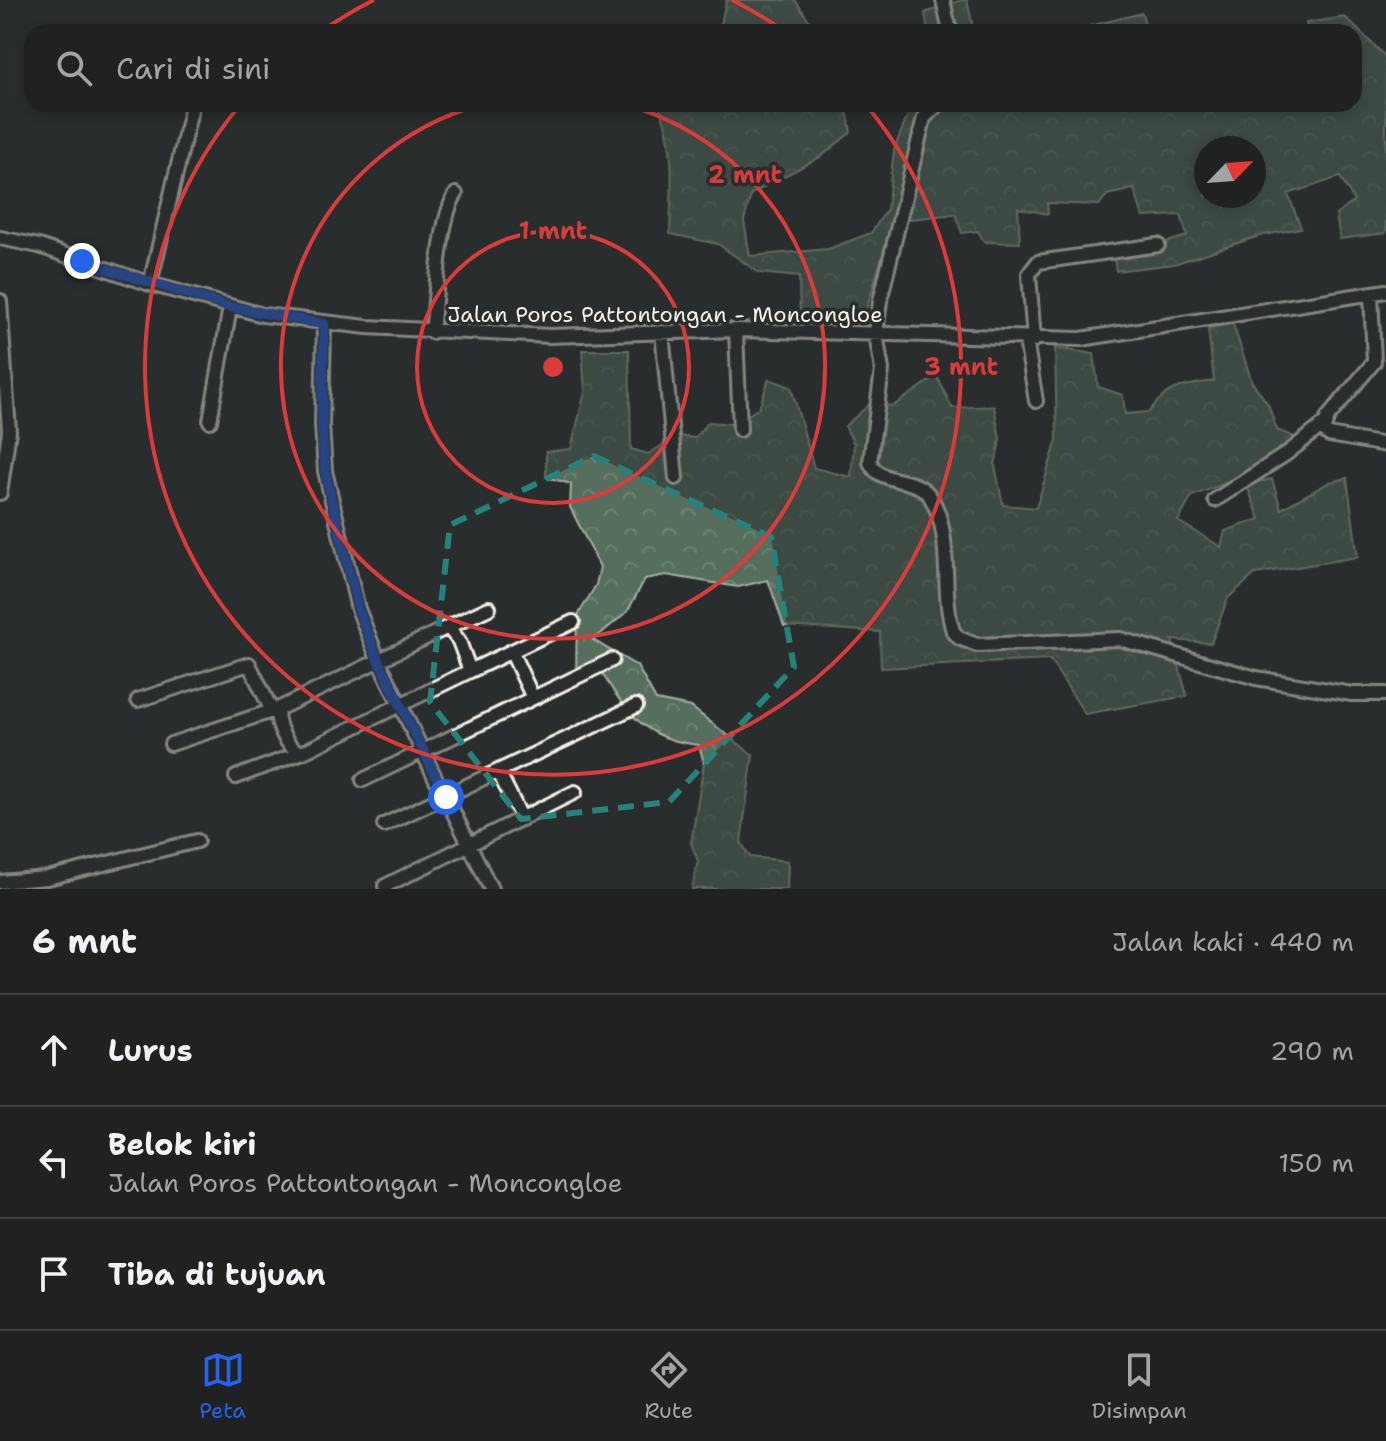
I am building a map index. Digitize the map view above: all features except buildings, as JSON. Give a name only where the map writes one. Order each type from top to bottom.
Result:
[{"type":"street","points":[[943,0],[948,24]]},
{"type":"street","points":[[150,284],[191,112]]},
{"type":"street","points":[[930,112],[924,118],[885,276],[876,334],[882,370],[870,462],[881,475],[920,486],[930,496],[941,529],[950,620],[959,638],[977,645],[1120,639],[1256,678],[1352,694],[1386,694]]},
{"type":"street","points":[[432,332],[445,230],[450,203],[456,194]]},
{"type":"street","name":"Jalan Poros Pattontongan - Moncongloe","points":[[0,238],[39,246],[150,284],[230,307],[324,324],[432,332],[550,336],[736,330],[1030,340],[1132,333],[1386,291]]},
{"type":"street","points":[[1036,401],[1030,340],[1029,274],[1038,262],[1158,245]]},
{"type":"street","points":[[1215,500],[1275,462],[1323,425],[1374,362],[1371,294]]},
{"type":"street","points":[[0,301],[9,431],[0,493]]},
{"type":"street","points":[[210,421],[230,307]]},
{"type":"street","points":[[324,324],[322,425],[325,471],[358,609],[421,752],[491,889]]},
{"type":"street","points":[[736,330],[740,430]]},
{"type":"street","points":[[662,332],[676,478]]},
{"type":"street","points":[[1323,425],[1329,435],[1386,445]]},
{"type":"street","points":[[171,744],[275,710],[489,608]]},
{"type":"street","points":[[236,777],[299,752],[573,622]]},
{"type":"street","points":[[448,627],[459,641],[470,671]]},
{"type":"street","points":[[511,651],[533,698]]},
{"type":"street","points":[[363,780],[612,660]]},
{"type":"street","points":[[138,700],[249,664],[275,710],[290,748],[299,752]]},
{"type":"street","points":[[384,825],[636,706]]},
{"type":"street","points":[[498,771],[522,819]]},
{"type":"street","points":[[385,886],[575,792]]},
{"type":"street","points":[[0,882],[47,878],[197,841]]},
{"type":"highlighted area","points":[[594,456],[771,537],[794,667],[669,802],[521,819],[430,702],[450,525]]},
{"type":"green space","points":[[795,0],[812,24],[721,24],[726,1]]},
{"type":"green space","points":[[967,0],[972,24],[927,24],[925,13]]},
{"type":"green space","points":[[1142,13],[1145,24],[1097,24]]},
{"type":"green space","points":[[1345,17],[1352,24],[1306,24],[1306,23]]},
{"type":"green space","points":[[1362,34],[1386,57],[1386,233],[1340,239],[1336,215],[1354,201],[1340,177],[1288,194],[1301,228],[1259,236],[1174,264],[1116,271],[1114,258],[1187,236],[1181,215],[1143,217],[1134,189],[1107,195],[1099,205],[1047,203],[1048,214],[1018,208],[1020,243],[984,242],[978,231],[962,233],[955,214],[893,221],[862,323],[800,323],[799,277],[759,273],[718,244],[670,234],[670,151],[661,112],[847,112],[851,132],[822,156],[751,194],[744,221],[750,256],[828,249],[871,233],[887,209],[894,150],[909,112],[1362,112]]},
{"type":"green space","points":[[1233,324],[1252,382],[1268,404],[1277,430],[1299,439],[1297,456],[1192,496],[1178,521],[1221,547],[1225,531],[1260,519],[1248,489],[1253,483],[1272,479],[1281,509],[1330,482],[1347,478],[1358,557],[1255,574],[1228,598],[1211,643],[1172,640],[1187,696],[1085,714],[1050,660],[881,668],[880,632],[784,626],[768,580],[738,587],[666,575],[645,579],[627,612],[593,640],[637,666],[656,700],[691,707],[753,755],[741,842],[750,857],[788,861],[787,889],[692,889],[698,861],[691,843],[704,763],[699,745],[679,742],[648,729],[625,707],[595,662],[576,674],[577,617],[596,585],[600,567],[570,507],[571,484],[546,477],[546,452],[571,449],[585,392],[582,350],[629,350],[631,449],[648,454],[677,436],[695,438],[708,422],[734,424],[759,408],[769,379],[791,387],[814,468],[851,477],[854,444],[845,426],[870,404],[893,406],[937,376],[952,408],[994,406],[1000,439],[995,466],[1003,505],[1036,508],[1057,440],[1055,348],[1094,354],[1098,387],[1123,395],[1125,414],[1149,412],[1170,392],[1214,381],[1208,328]]},
{"type":"route","points":[[82,261],[230,307],[324,324],[322,425],[325,471],[358,609],[421,752],[446,797]]}]
